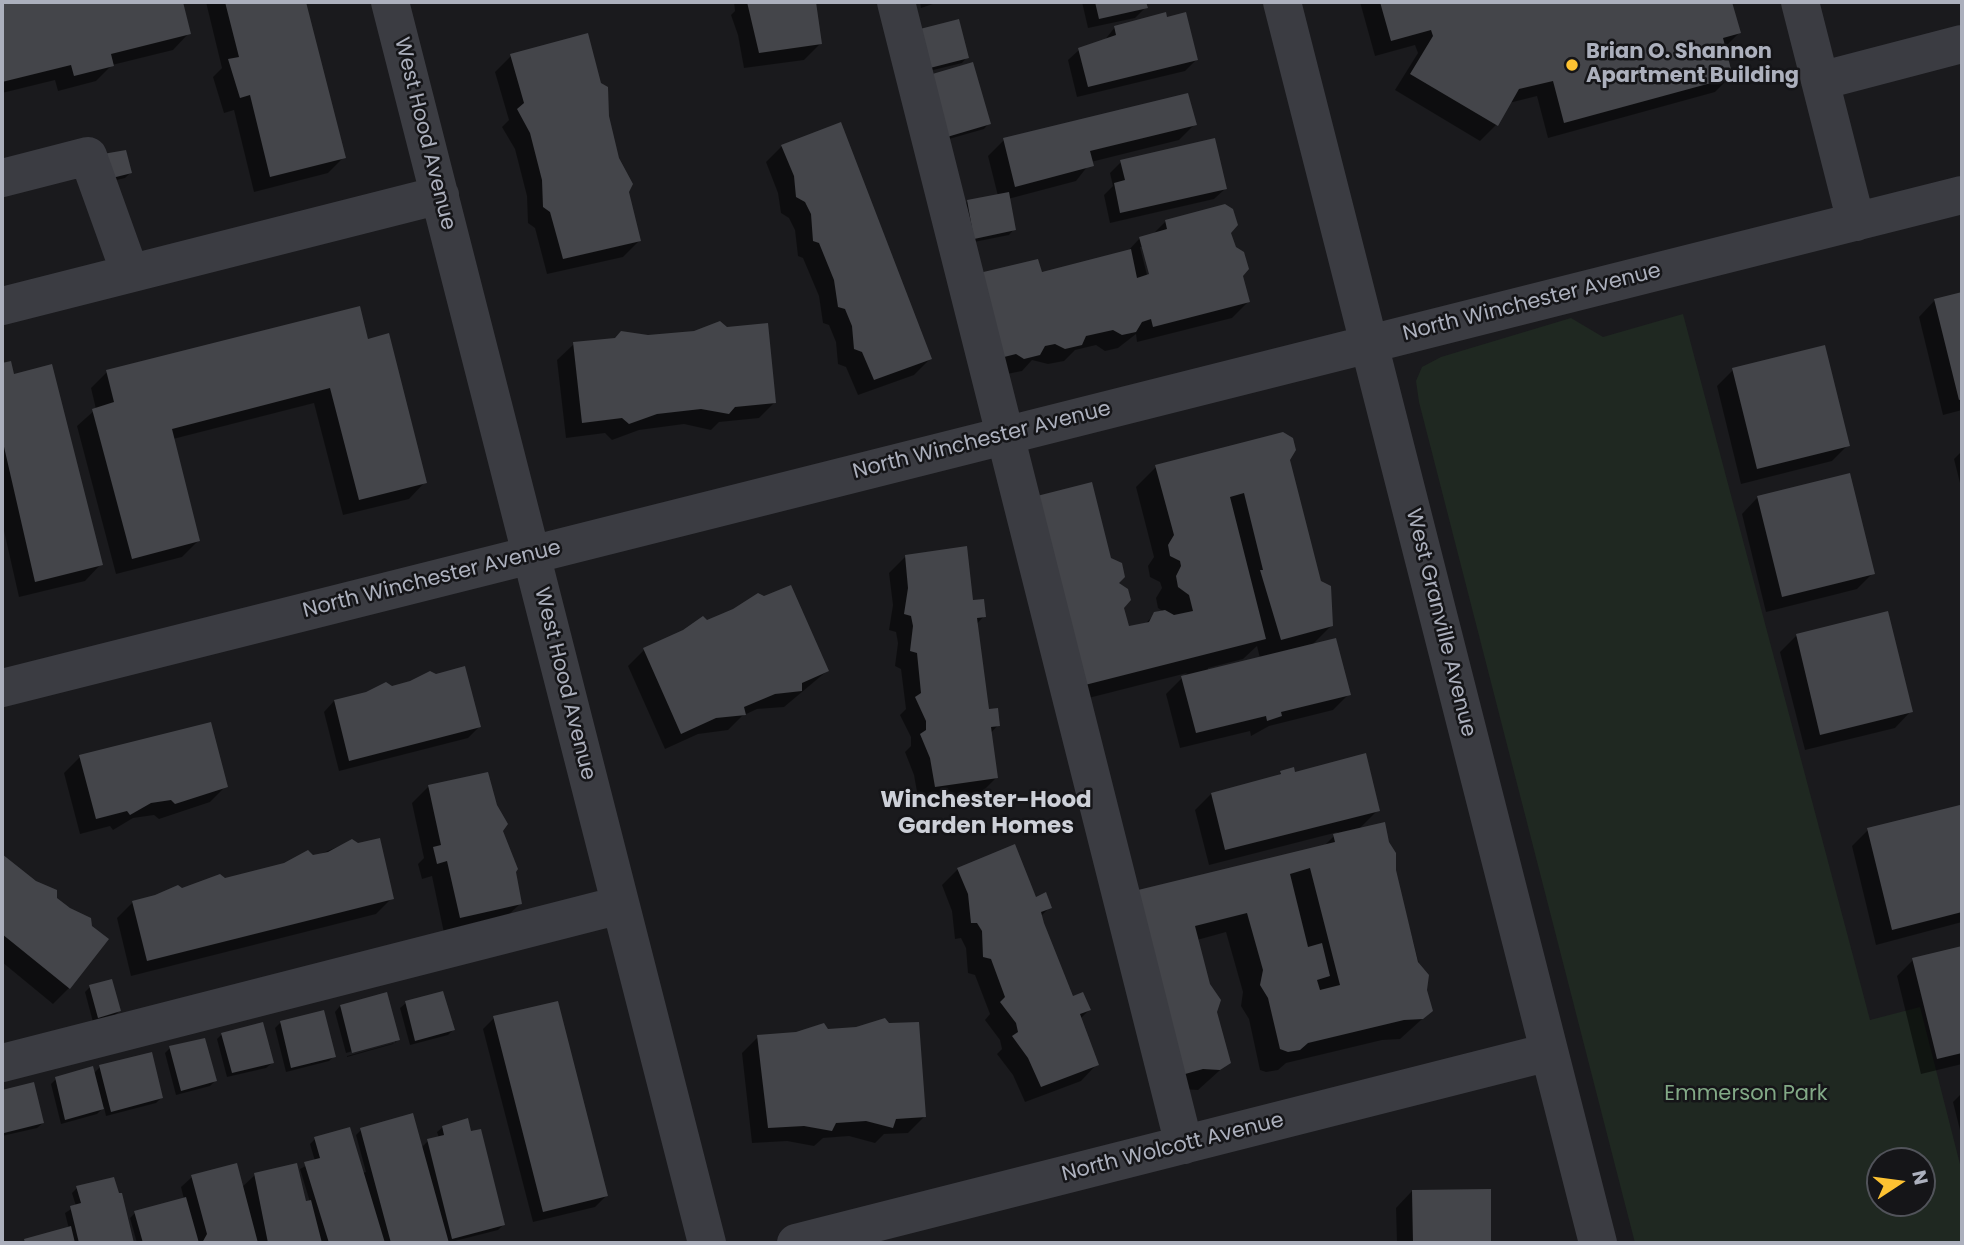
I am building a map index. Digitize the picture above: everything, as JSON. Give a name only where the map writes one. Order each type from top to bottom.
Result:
[{"type":"street","name":"West Hood Avenue","points":[[390,2],[707,1243]]},
{"type":"street","points":[[895,2],[1184,1145]]},
{"type":"street","name":"West Granville Avenue","points":[[1282,2],[1598,1243]]},
{"type":"street","points":[[1800,2],[1856,222]]},
{"type":"street","points":[[1820,81],[1962,44]]},
{"type":"street","points":[[2,178],[88,156],[130,274]]},
{"type":"street","points":[[2,306],[440,195]]},
{"type":"street","name":"North Winchester Avenue","points":[[2,688],[1962,195]]},
{"type":"street","points":[[2,1063],[620,905]]},
{"type":"street","name":"North Wolcott Avenue","points":[[796,1243],[1549,1052]]},
{"type":"green space","name":"Emmerson Park","points":[[1683,314],[1870,1020],[1920,1007],[1962,1172],[1962,1243],[1635,1243],[1419,402],[1416,381],[1422,367],[1441,357],[1571,318],[1603,337]]},
{"type":"building","points":[[2,2],[183,2],[191,34],[111,54],[114,66],[74,76],[71,65],[2,82]]},
{"type":"building","points":[[225,2],[306,2],[346,158],[270,177],[250,95],[240,98],[228,59],[239,57]]},
{"type":"building","points":[[747,2],[816,2],[822,44],[759,53]]},
{"type":"building","points":[[1095,2],[1146,2],[1148,8],[1099,19]]},
{"type":"building","name":"Brian O. Shannon Apartment Building","points":[[1380,2],[1732,2],[1741,33],[1723,38],[1733,77],[1564,123],[1553,81],[1519,89],[1498,126],[1410,74],[1433,36],[1431,30],[1391,41]]},
{"type":"building","points":[[1166,12],[1167,17],[1186,12],[1198,60],[1088,87],[1078,48],[1116,35],[1114,26]]},
{"type":"building","points":[[959,19],[969,58],[926,69],[916,30]]},
{"type":"building","points":[[588,33],[601,83],[608,87],[609,116],[619,158],[633,184],[629,192],[641,241],[563,259],[550,212],[543,207],[542,180],[530,133],[517,109],[524,103],[510,54]]},
{"type":"building","points":[[973,62],[991,124],[947,137],[929,75]]},
{"type":"building","points":[[1188,93],[1197,125],[1090,151],[1094,166],[1015,187],[1003,138]]},
{"type":"building","points":[[841,122],[932,359],[874,380],[862,352],[854,349],[852,326],[845,309],[838,307],[834,280],[819,243],[813,241],[811,214],[805,202],[796,197],[794,176],[781,145]]},
{"type":"building","points":[[1215,138],[1227,189],[1120,213],[1114,183],[1125,180],[1120,160]]},
{"type":"building","points":[[126,150],[132,173],[108,179],[103,154]]},
{"type":"building","points":[[1009,192],[1016,230],[974,239],[967,200]]},
{"type":"building","points":[[1225,204],[1233,209],[1238,225],[1231,233],[1236,247],[1244,252],[1249,269],[1243,276],[1250,302],[1153,327],[1151,319],[1142,322],[1136,332],[1122,335],[1113,330],[1086,336],[1082,345],[1065,349],[1055,344],[1045,346],[1040,355],[1024,359],[1016,354],[996,359],[975,274],[1038,259],[1042,272],[1131,249],[1137,278],[1149,274],[1139,237],[1167,229],[1165,220]]},
{"type":"building","points":[[1962,292],[1962,399],[1959,400],[1934,299]]},
{"type":"building","points":[[360,306],[368,339],[389,333],[427,483],[359,500],[330,388],[172,429],[200,541],[132,559],[92,409],[114,402],[106,370]]},
{"type":"building","points":[[720,321],[727,327],[768,323],[776,403],[735,407],[729,414],[701,409],[657,414],[629,424],[622,418],[582,423],[573,342],[615,338],[621,331],[648,335],[694,331]]},
{"type":"building","points":[[1825,345],[1850,446],[1757,469],[1732,368]]},
{"type":"building","points":[[11,361],[14,374],[52,364],[103,565],[35,582],[2,438],[2,363]]},
{"type":"building","points":[[1283,432],[1293,438],[1296,450],[1290,460],[1321,581],[1331,586],[1333,626],[1281,640],[1260,570],[1263,570],[1244,493],[1230,497],[1266,639],[1081,686],[1033,497],[1092,482],[1111,558],[1122,563],[1125,577],[1119,583],[1128,589],[1131,600],[1124,608],[1129,626],[1149,622],[1154,612],[1165,610],[1174,615],[1193,611],[1189,595],[1178,587],[1176,576],[1181,566],[1180,561],[1170,556],[1168,545],[1174,535],[1155,465]]},
{"type":"building","points":[[1850,473],[1875,574],[1782,597],[1757,496]]},
{"type":"building","points":[[967,546],[973,600],[984,599],[986,617],[977,618],[989,709],[998,708],[1000,726],[991,727],[998,778],[935,787],[930,758],[920,734],[926,730],[926,721],[915,697],[921,693],[917,653],[910,651],[913,626],[911,616],[904,614],[908,588],[905,555]]},
{"type":"building","points":[[791,585],[829,671],[802,683],[802,691],[775,694],[744,707],[746,715],[716,718],[681,734],[643,648],[683,630],[703,616],[707,620],[733,609],[758,593],[764,596]]},
{"type":"building","points":[[1888,611],[1913,712],[1820,735],[1796,634]]},
{"type":"building","points":[[1336,638],[1351,695],[1281,712],[1282,716],[1267,721],[1266,716],[1196,733],[1181,676]]},
{"type":"building","points":[[465,666],[481,727],[349,761],[334,700],[366,692],[386,682],[392,686],[430,671],[436,674]]},
{"type":"building","points":[[211,722],[228,787],[175,804],[171,800],[151,803],[130,815],[127,811],[96,819],[79,755]]},
{"type":"building","points":[[1366,753],[1380,811],[1225,850],[1211,793],[1281,774],[1280,771],[1294,767],[1295,772]]},
{"type":"building","points":[[488,772],[497,805],[508,824],[503,831],[518,869],[516,872],[522,904],[460,918],[447,861],[437,864],[433,847],[441,845],[428,785]]},
{"type":"building","points":[[1960,805],[1962,912],[1892,930],[1867,828]]},
{"type":"building","points":[[1385,822],[1389,842],[1396,853],[1396,870],[1418,962],[1429,975],[1427,990],[1433,1011],[1423,1019],[1404,1020],[1308,1043],[1300,1050],[1288,1052],[1280,1049],[1268,998],[1260,985],[1263,970],[1247,913],[1195,926],[1210,984],[1221,1000],[1217,1012],[1231,1063],[1220,1070],[1203,1069],[1178,1076],[1134,891],[1335,842],[1333,834]],"holes":[[[1310,868],[1340,985],[1320,990],[1317,980],[1330,976],[1322,943],[1308,947],[1290,874]]]},
{"type":"building","points":[[380,838],[394,899],[147,961],[132,901],[178,885],[182,888],[220,874],[225,878],[284,863],[308,850],[313,855],[328,852],[352,839],[358,843]]},
{"type":"building","points":[[1015,844],[1036,897],[1046,892],[1052,908],[1041,912],[1073,996],[1083,992],[1091,1010],[1080,1014],[1099,1065],[1041,1087],[1028,1058],[1012,1036],[1018,1032],[1016,1023],[1000,1002],[1005,997],[991,959],[983,957],[982,931],[977,923],[971,923],[968,894],[957,868]]},
{"type":"building","points":[[2,854],[36,881],[57,890],[57,898],[91,918],[92,926],[109,939],[70,989],[2,934]]},
{"type":"building","points":[[1962,946],[1962,1053],[1937,1059],[1912,958]]},
{"type":"building","points":[[112,979],[121,1011],[98,1018],[89,985]]},
{"type":"building","points":[[443,991],[455,1030],[415,1041],[405,1001]]},
{"type":"building","points":[[387,992],[400,1040],[352,1053],[340,1005]]},
{"type":"building","points":[[558,1001],[608,1196],[543,1212],[493,1016]]},
{"type":"building","points":[[324,1010],[336,1057],[291,1068],[280,1021]]},
{"type":"building","points":[[885,1018],[889,1023],[919,1022],[926,1117],[896,1119],[893,1128],[866,1121],[836,1123],[832,1131],[804,1126],[768,1128],[757,1035],[796,1032],[824,1023],[828,1029],[856,1027]]},
{"type":"building","points":[[263,1022],[274,1063],[232,1073],[221,1033]]},
{"type":"building","points":[[205,1038],[217,1081],[181,1091],[169,1046]]},
{"type":"building","points":[[152,1052],[163,1098],[111,1112],[99,1065]]},
{"type":"building","points":[[93,1066],[104,1109],[65,1120],[55,1077]]},
{"type":"building","points":[[34,1082],[44,1123],[4,1133],[2,1090]]},
{"type":"building","points":[[413,1113],[449,1243],[391,1243],[360,1128]]},
{"type":"building","points":[[468,1118],[471,1131],[481,1129],[505,1225],[452,1239],[427,1139],[444,1135],[442,1126]]},
{"type":"building","points":[[350,1127],[385,1243],[329,1243],[304,1162],[320,1158],[314,1137]]},
{"type":"building","points":[[237,1163],[258,1243],[202,1243],[207,1234],[191,1175]]},
{"type":"building","points":[[297,1163],[306,1201],[311,1200],[322,1243],[268,1243],[254,1173]]},
{"type":"building","points":[[114,1177],[119,1193],[122,1193],[134,1243],[79,1243],[70,1206],[81,1203],[76,1186]]},
{"type":"building","points":[[1491,1189],[1491,1243],[1413,1243],[1412,1190]]},
{"type":"building","points":[[186,1197],[199,1243],[143,1243],[134,1211]]},
{"type":"building","points":[[71,1226],[75,1243],[25,1243],[24,1239]]},
{"type":"place","name":"Brian O. Shannon Apartment Building","points":[[1572,65]]},
{"type":"district","name":"Winchester-Hood Garden Homes","points":[[986,814]]}]
